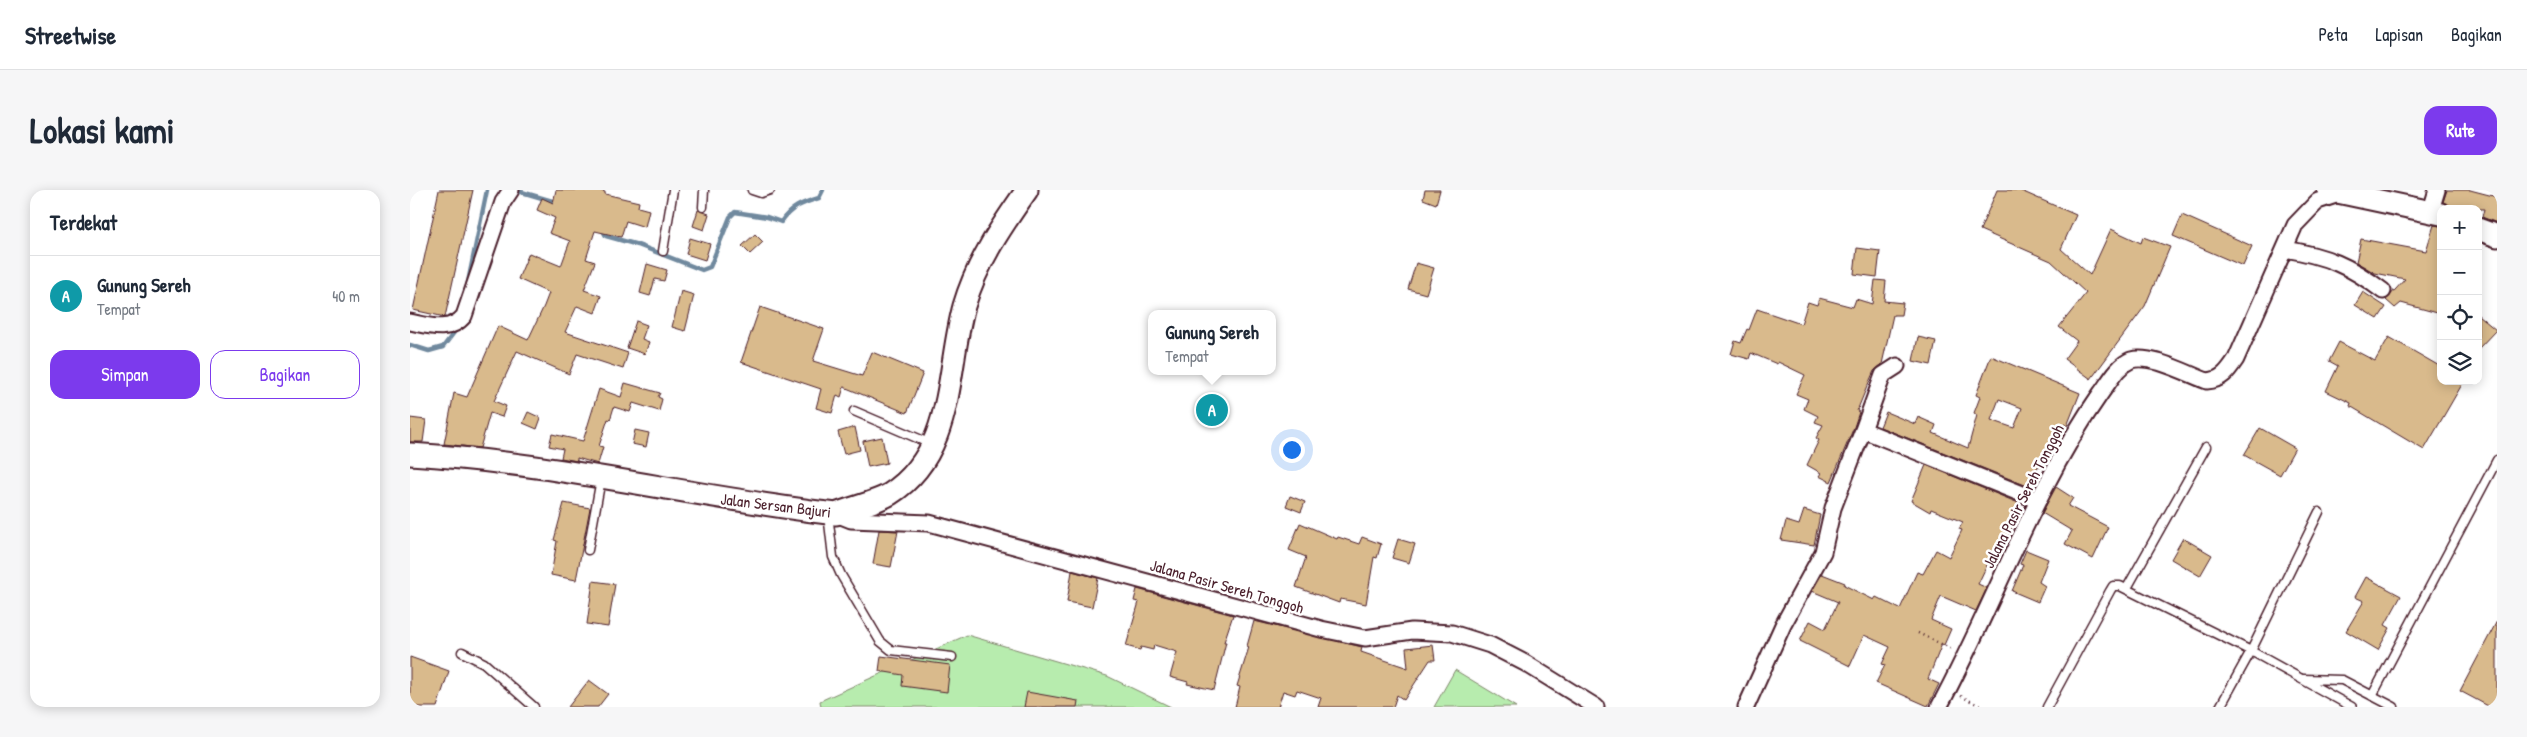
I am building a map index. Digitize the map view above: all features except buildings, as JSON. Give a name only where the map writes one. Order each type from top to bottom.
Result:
[{"type":"main road","name":"Jalan Sersan Bajuri","points":[[410,454],[459,456],[602,478],[742,503],[832,513],[889,494],[919,469],[933,445],[943,416],[964,307],[977,270],[996,234],[1027,190]]},
{"type":"main road","points":[[2338,191],[2436,212]]},
{"type":"main road","points":[[2482,230],[2497,236]]},
{"type":"street","points":[[2436,212],[2437,190]]},
{"type":"street","name":"Jalana Pasir Sereh Tonggoh","points":[[1939,707],[2037,500],[2078,427],[2120,366],[2133,360],[2153,360],[2207,381],[2216,380],[2229,371],[2295,225],[2318,202],[2338,191]]},
{"type":"street","points":[[410,322],[444,328],[459,322],[468,307],[504,194]]},
{"type":"street","points":[[2285,249],[2331,259],[2383,291]]},
{"type":"street","points":[[1746,707],[1783,625],[1823,552],[1832,508],[1883,375],[1897,366]]},
{"type":"street","points":[[1863,430],[2037,500]]},
{"type":"street","name":"Jalana Pasir Sereh Tonggoh","points":[[832,513],[851,520],[938,526],[1321,629],[1365,638],[1412,631],[1452,633],[1499,650],[1596,707]]},
{"type":"lane","points":[[663,251],[673,190]]},
{"type":"lane","points":[[703,207],[704,190]]},
{"type":"lane","points":[[752,190],[761,193],[770,190]]},
{"type":"lane","points":[[854,411],[933,445]]},
{"type":"lane","points":[[2127,588],[2206,447]]},
{"type":"lane","points":[[2372,696],[2497,460]]},
{"type":"lane","points":[[588,550],[602,478]]},
{"type":"lane","points":[[2220,707],[2251,651],[2319,512]]},
{"type":"lane","points":[[832,513],[833,558],[880,641],[891,650],[952,657]]},
{"type":"lane","points":[[2047,707],[2113,586],[2127,588],[2251,651],[2352,707]]},
{"type":"lane","points":[[462,652],[484,663],[534,707]]},
{"type":"lane","points":[[2303,679],[2342,680],[2394,707]]},
{"type":"path","points":[[1918,633],[1965,655]]},
{"type":"path","points":[[1949,689],[1982,707]]},
{"type":"green space","points":[[967,635],[1107,676],[1171,707],[821,707],[820,701]]},
{"type":"green space","points":[[1455,670],[1516,707],[1434,707]]},
{"type":"waterway","points":[[467,287],[487,190]]},
{"type":"waterway","points":[[515,190],[559,203]]},
{"type":"waterway","points":[[602,229],[606,236],[638,245],[702,270],[710,267],[730,217],[735,212],[767,217],[781,222],[797,206],[819,198],[823,190]]},
{"type":"waterway","points":[[410,345],[429,351],[443,347],[459,326]]},
{"type":"place","name":"Gunung Sereh","points":[[1212,410]]}]
